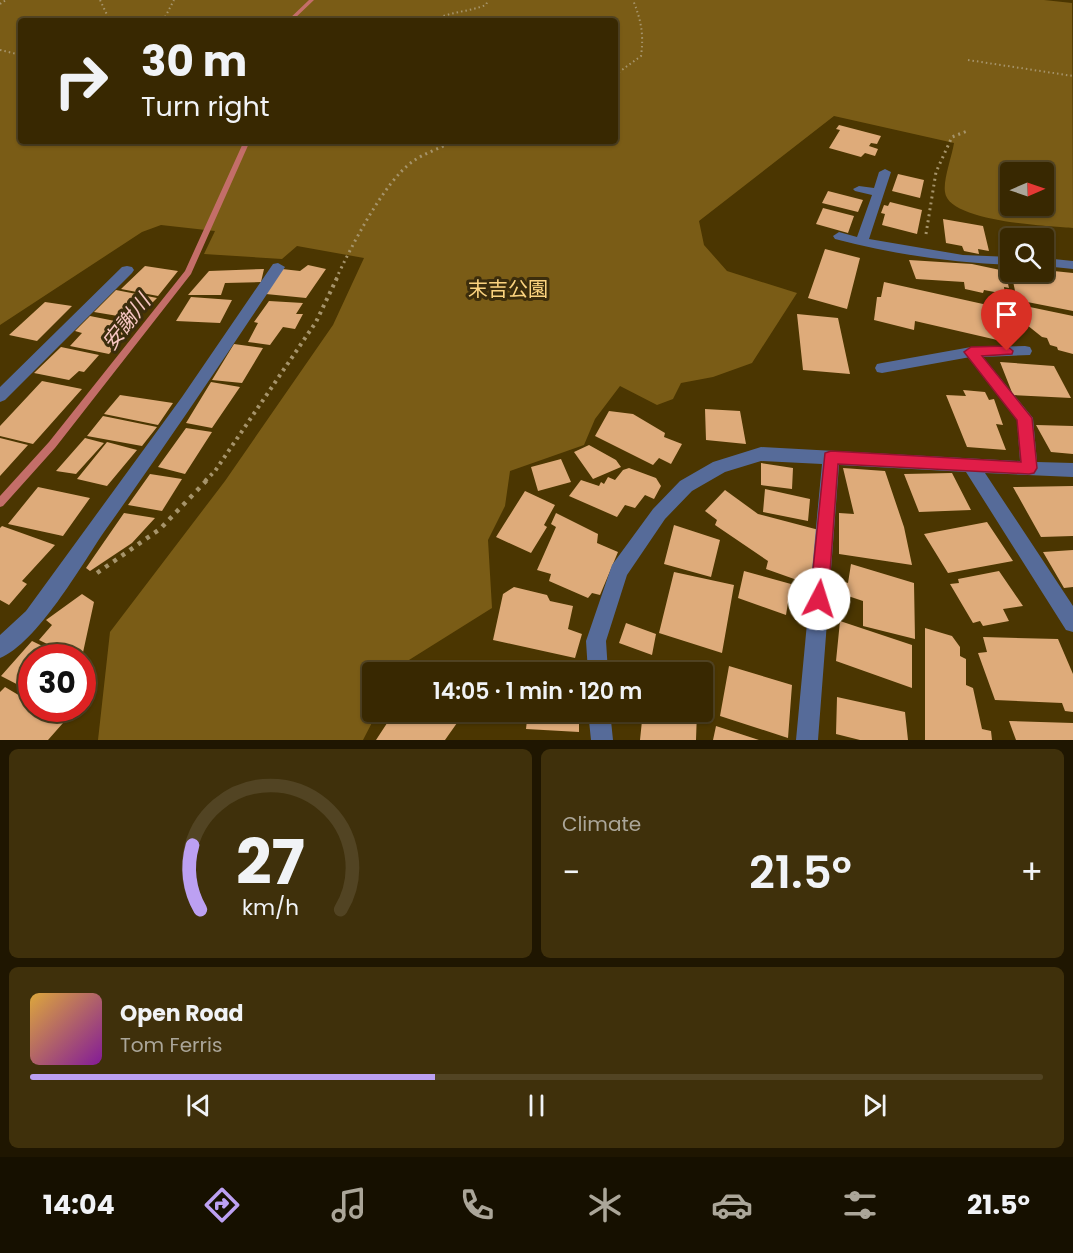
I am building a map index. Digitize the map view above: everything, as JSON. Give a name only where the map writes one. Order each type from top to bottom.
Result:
[{"type":"street","points":[[862,242],[885,172]]},
{"type":"street","points":[[859,189],[879,193]]},
{"type":"street","points":[[839,236],[963,260],[1000,261]]},
{"type":"street","points":[[1054,263],[1073,265]]},
{"type":"street","points":[[0,648],[33,618],[188,400],[278,267]]},
{"type":"street","points":[[0,396],[127,270]]},
{"type":"street","points":[[882,368],[971,352],[1025,351]]},
{"type":"street","points":[[971,352],[1024,418],[1029,468]]},
{"type":"street","points":[[597,662],[596,641],[619,571],[659,514],[686,486],[718,467],[761,454],[1073,470]]},
{"type":"street","points":[[807,740],[831,457]]},
{"type":"street","points":[[971,466],[1073,623]]},
{"type":"street","points":[[600,722],[602,740]]},
{"type":"path","points":[[0,4],[6,0]]},
{"type":"path","points":[[100,0],[109,18]]},
{"type":"path","points":[[165,18],[174,0]]},
{"type":"path","points":[[438,18],[453,12],[476,10],[486,5],[488,0]]},
{"type":"path","points":[[618,73],[641,56],[642,28],[633,0]]},
{"type":"path","points":[[0,51],[18,54]]},
{"type":"path","points":[[968,60],[1073,76]]},
{"type":"path","points":[[923,253],[936,172],[952,137],[967,131]]},
{"type":"path","points":[[92,577],[160,529],[215,471],[316,322],[348,254],[393,180],[412,162],[448,144]]},
{"type":"green space","name":"末吉公園","points":[[0,0],[1044,0],[1072,3],[1073,228],[1023,224],[980,216],[963,210],[950,202],[945,192],[946,175],[954,143],[834,116],[699,221],[704,245],[727,271],[797,293],[752,363],[713,377],[681,383],[673,399],[657,405],[620,386],[595,419],[584,445],[510,471],[505,506],[488,540],[492,608],[406,662],[362,662],[362,722],[372,722],[363,740],[98,740],[110,632],[225,481],[333,325],[364,258],[297,246],[282,259],[204,254],[215,231],[161,225],[142,232],[0,325]]},
{"type":"building","points":[[839,125],[881,136],[877,144],[871,143],[869,146],[878,149],[875,156],[865,153],[861,157],[829,148],[840,130],[836,129]]},
{"type":"building","points":[[898,174],[924,180],[920,198],[892,191]]},
{"type":"building","points":[[828,191],[863,200],[858,212],[822,203]]},
{"type":"building","points":[[890,202],[922,210],[917,234],[882,225],[885,214],[881,213],[884,205],[888,206]]},
{"type":"building","points":[[823,208],[854,216],[848,233],[816,224]]},
{"type":"building","points":[[943,219],[983,226],[989,251],[978,249],[979,254],[964,251],[962,246],[946,243]]},
{"type":"building","points":[[825,249],[860,258],[847,309],[808,298]]},
{"type":"building","points":[[909,260],[972,264],[1000,270],[1000,282],[1008,282],[1009,288],[1004,287],[1005,294],[984,290],[983,293],[965,289],[964,282],[916,279]]},
{"type":"building","points":[[308,265],[326,269],[306,298],[266,294],[282,269],[300,271]]},
{"type":"building","points":[[145,266],[178,271],[158,296],[121,289]]},
{"type":"building","points":[[264,269],[261,282],[225,283],[221,295],[188,295],[209,271]]},
{"type":"building","points":[[1054,271],[1073,273],[1073,311],[1017,300],[1013,282],[1054,282]]},
{"type":"building","points":[[884,282],[992,306],[992,309],[1005,313],[1006,342],[915,321],[914,330],[874,320],[877,297],[881,297]]},
{"type":"building","points":[[116,290],[157,298],[146,309],[140,308],[130,318],[94,312]]},
{"type":"building","points":[[191,297],[232,300],[220,323],[176,321]]},
{"type":"building","points":[[269,301],[303,303],[296,314],[303,314],[295,329],[283,327],[270,345],[248,342],[258,323],[254,322]]},
{"type":"building","points":[[45,302],[72,306],[37,341],[9,335]]},
{"type":"building","points":[[1025,306],[1073,316],[1073,354],[1050,345],[1047,338],[1042,337],[1022,321],[1021,309]]},
{"type":"building","points":[[797,314],[838,318],[850,374],[803,370]]},
{"type":"building","points":[[90,316],[135,325],[109,354],[70,346],[82,333],[75,331]]},
{"type":"building","points":[[234,344],[263,348],[242,383],[212,380]]},
{"type":"building","points":[[61,347],[99,355],[84,372],[79,371],[69,380],[34,373]]},
{"type":"building","points":[[1000,362],[1054,366],[1071,398],[1013,395]]},
{"type":"building","points":[[42,381],[82,389],[33,444],[0,436],[0,426]]},
{"type":"building","points":[[211,382],[240,387],[212,428],[186,423]]},
{"type":"building","points":[[963,390],[985,392],[989,400],[994,399],[1003,425],[996,424],[1006,450],[967,447],[946,395],[966,396]]},
{"type":"building","points":[[120,395],[173,403],[158,425],[104,414]]},
{"type":"building","points":[[705,409],[740,411],[746,444],[706,440]]},
{"type":"building","points":[[609,411],[633,414],[665,433],[664,437],[682,444],[671,464],[659,458],[653,465],[595,436]]},
{"type":"building","points":[[103,416],[157,427],[142,446],[87,436]]},
{"type":"building","points":[[1036,425],[1073,426],[1073,454],[1051,452]]},
{"type":"building","points":[[186,428],[212,432],[185,474],[158,467]]},
{"type":"building","points":[[0,438],[28,445],[0,476]]},
{"type":"building","points":[[85,438],[104,443],[76,474],[56,471]]},
{"type":"building","points":[[107,442],[137,450],[107,486],[77,479]]},
{"type":"building","points":[[589,445],[616,460],[621,467],[593,479],[574,452]]},
{"type":"building","points":[[561,459],[571,482],[538,491],[531,467]]},
{"type":"building","points":[[761,463],[793,468],[792,489],[761,485]]},
{"type":"building","points":[[629,468],[656,478],[661,486],[654,499],[645,495],[635,508],[625,505],[617,517],[569,496],[581,480],[599,486],[601,482],[604,484],[608,477],[615,480],[623,470]]},
{"type":"building","points":[[843,468],[885,471],[904,527],[912,565],[839,554],[839,513],[854,514]]},
{"type":"building","points":[[952,473],[971,510],[919,512],[904,474]]},
{"type":"building","points":[[150,474],[182,479],[162,511],[128,505]]},
{"type":"building","points":[[1073,486],[1073,536],[1041,537],[1013,487]]},
{"type":"building","points":[[38,487],[90,498],[63,536],[8,524]]},
{"type":"building","points":[[765,489],[810,499],[808,521],[763,512]]},
{"type":"building","points":[[725,490],[758,514],[819,530],[814,586],[766,569],[768,561],[715,525],[717,520],[705,511]]},
{"type":"building","points":[[525,491],[555,505],[544,525],[547,527],[531,553],[496,537]]},
{"type":"building","points":[[124,513],[155,518],[132,543],[90,571],[86,568]]},
{"type":"building","points":[[556,513],[598,534],[597,543],[618,552],[600,595],[592,593],[588,598],[549,581],[551,574],[537,570],[556,527],[551,524]]},
{"type":"building","points":[[987,522],[1013,561],[948,573],[924,534]]},
{"type":"building","points":[[674,525],[720,540],[711,577],[664,564]]},
{"type":"building","points":[[2,526],[55,545],[22,581],[27,584],[9,605],[0,600],[0,528]]},
{"type":"building","points":[[1073,550],[1073,587],[1064,588],[1043,552]]},
{"type":"building","points":[[851,564],[914,583],[915,639],[863,626],[863,601],[836,592],[833,587],[838,580],[848,583]]},
{"type":"building","points":[[744,571],[791,584],[786,615],[738,598]]},
{"type":"building","points":[[999,571],[1023,606],[1003,609],[1009,621],[983,626],[980,621],[973,623],[950,584],[959,583],[958,579]]},
{"type":"building","points":[[674,572],[734,585],[722,653],[659,633]]},
{"type":"building","points":[[514,587],[547,595],[550,601],[573,606],[568,629],[582,634],[575,658],[493,640],[503,594]]},
{"type":"building","points":[[82,594],[94,602],[85,644],[47,644],[39,640],[52,625],[46,620]]},
{"type":"building","points":[[840,621],[912,645],[912,688],[836,661]]},
{"type":"building","points":[[626,623],[656,634],[652,655],[619,643]]},
{"type":"building","points":[[925,628],[952,636],[960,647],[960,656],[966,659],[966,685],[973,688],[982,729],[991,731],[992,740],[925,740]]},
{"type":"building","points":[[983,637],[1058,639],[1073,674],[1073,712],[1065,711],[1062,703],[995,700],[978,653],[987,652]]},
{"type":"building","points":[[18,657],[18,685],[1,676]]},
{"type":"building","points":[[729,666],[792,685],[788,738],[720,716]]},
{"type":"building","points":[[5,687],[18,695],[18,722],[63,723],[48,740],[0,740],[0,692]]},
{"type":"building","points":[[837,697],[905,712],[908,740],[860,740],[836,734]]},
{"type":"building","points":[[1009,721],[1073,723],[1073,740],[1016,740]]},
{"type":"building","points":[[388,722],[457,723],[445,740],[376,740]]},
{"type":"building","points":[[527,722],[579,722],[579,732],[526,729]]},
{"type":"building","points":[[642,722],[697,722],[696,740],[640,740]]},
{"type":"building","points":[[716,726],[759,740],[713,740]]},
{"type":"waterway","name":"安謝川","points":[[292,18],[312,0]]},
{"type":"waterway","name":"安謝川","points":[[0,503],[52,445],[188,272],[246,144]]},
{"type":"route","points":[[819,599],[831,457],[1029,468],[1024,418],[971,352],[1007,351]]}]
